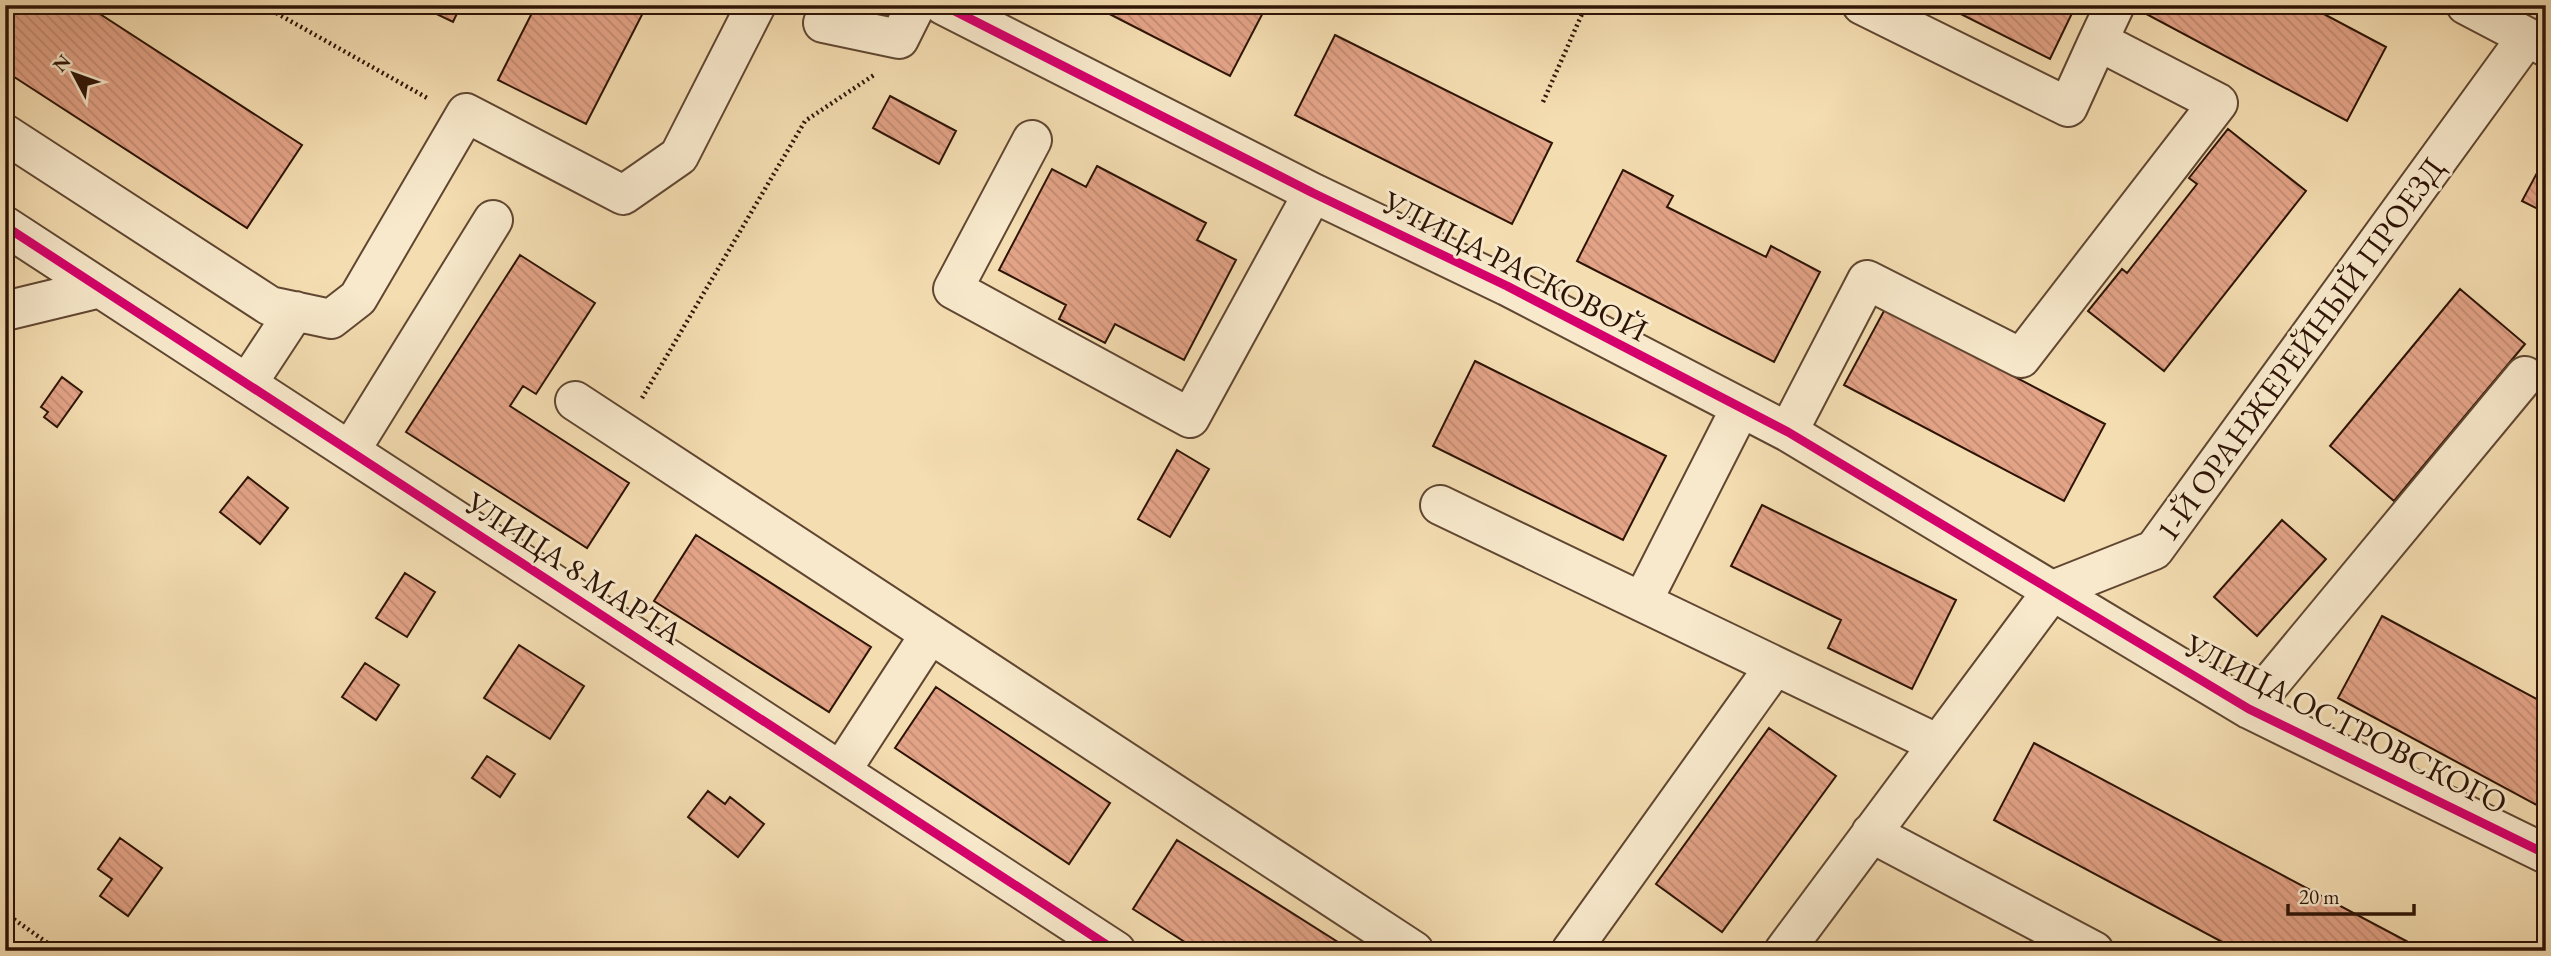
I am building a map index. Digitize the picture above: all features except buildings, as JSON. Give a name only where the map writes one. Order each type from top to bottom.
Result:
[{"type":"street","points":[[5,134],[270,306],[331,319],[358,298],[466,113],[623,195],[679,156],[756,5]]},
{"type":"street","points":[[823,23],[899,39],[916,5]]},
{"type":"street","name":"УЛИЦА РАСКОВОЙ","points":[[943,5],[1313,192],[1507,286],[1788,432],[2053,590]]},
{"type":"street","points":[[1862,5],[2068,107],[2115,5]]},
{"type":"street","points":[[2466,5],[2536,42]]},
{"type":"street","points":[[1788,432],[1867,279],[2021,358],[2218,103],[2098,41]]},
{"type":"street","name":"1-Й ОРАНЖЕРЕЙНЫЙ ПРОЕЗД","points":[[2053,590],[2154,550],[2536,42]]},
{"type":"street","points":[[1032,140],[953,289],[1189,418],[1313,192]]},
{"type":"street","points":[[350,451],[493,220]]},
{"type":"street","name":"УЛИЦА 8 МАРТА","points":[[5,226],[1116,951]]},
{"type":"street","points":[[5,311],[100,288]]},
{"type":"street","points":[[247,384],[295,312]]},
{"type":"street","points":[[2249,709],[2525,376]]},
{"type":"street","points":[[575,401],[1411,950]]},
{"type":"street","points":[[1642,602],[1740,408]]},
{"type":"street","points":[[1440,505],[1938,744]]},
{"type":"street","points":[[1784,951],[2053,590]]},
{"type":"street","name":"УЛИЦА ОСТРОВСКОГО","points":[[2053,590],[2249,709],[2546,854]]},
{"type":"street","points":[[841,771],[930,634]]},
{"type":"street","points":[[1571,951],[1775,666]]},
{"type":"street","points":[[1871,833],[2091,950]]},
{"type":"path","points":[[262,5],[463,118]]},
{"type":"path","points":[[1543,102],[1586,5]]},
{"type":"path","points":[[622,432],[804,121],[883,68]]},
{"type":"path","points":[[5,913],[59,951]]},
{"type":"cycle path","points":[[943,5],[1313,193],[1507,286],[1788,432],[2249,709],[2546,854]]},
{"type":"cycle path","points":[[5,226],[1116,951]]}]
